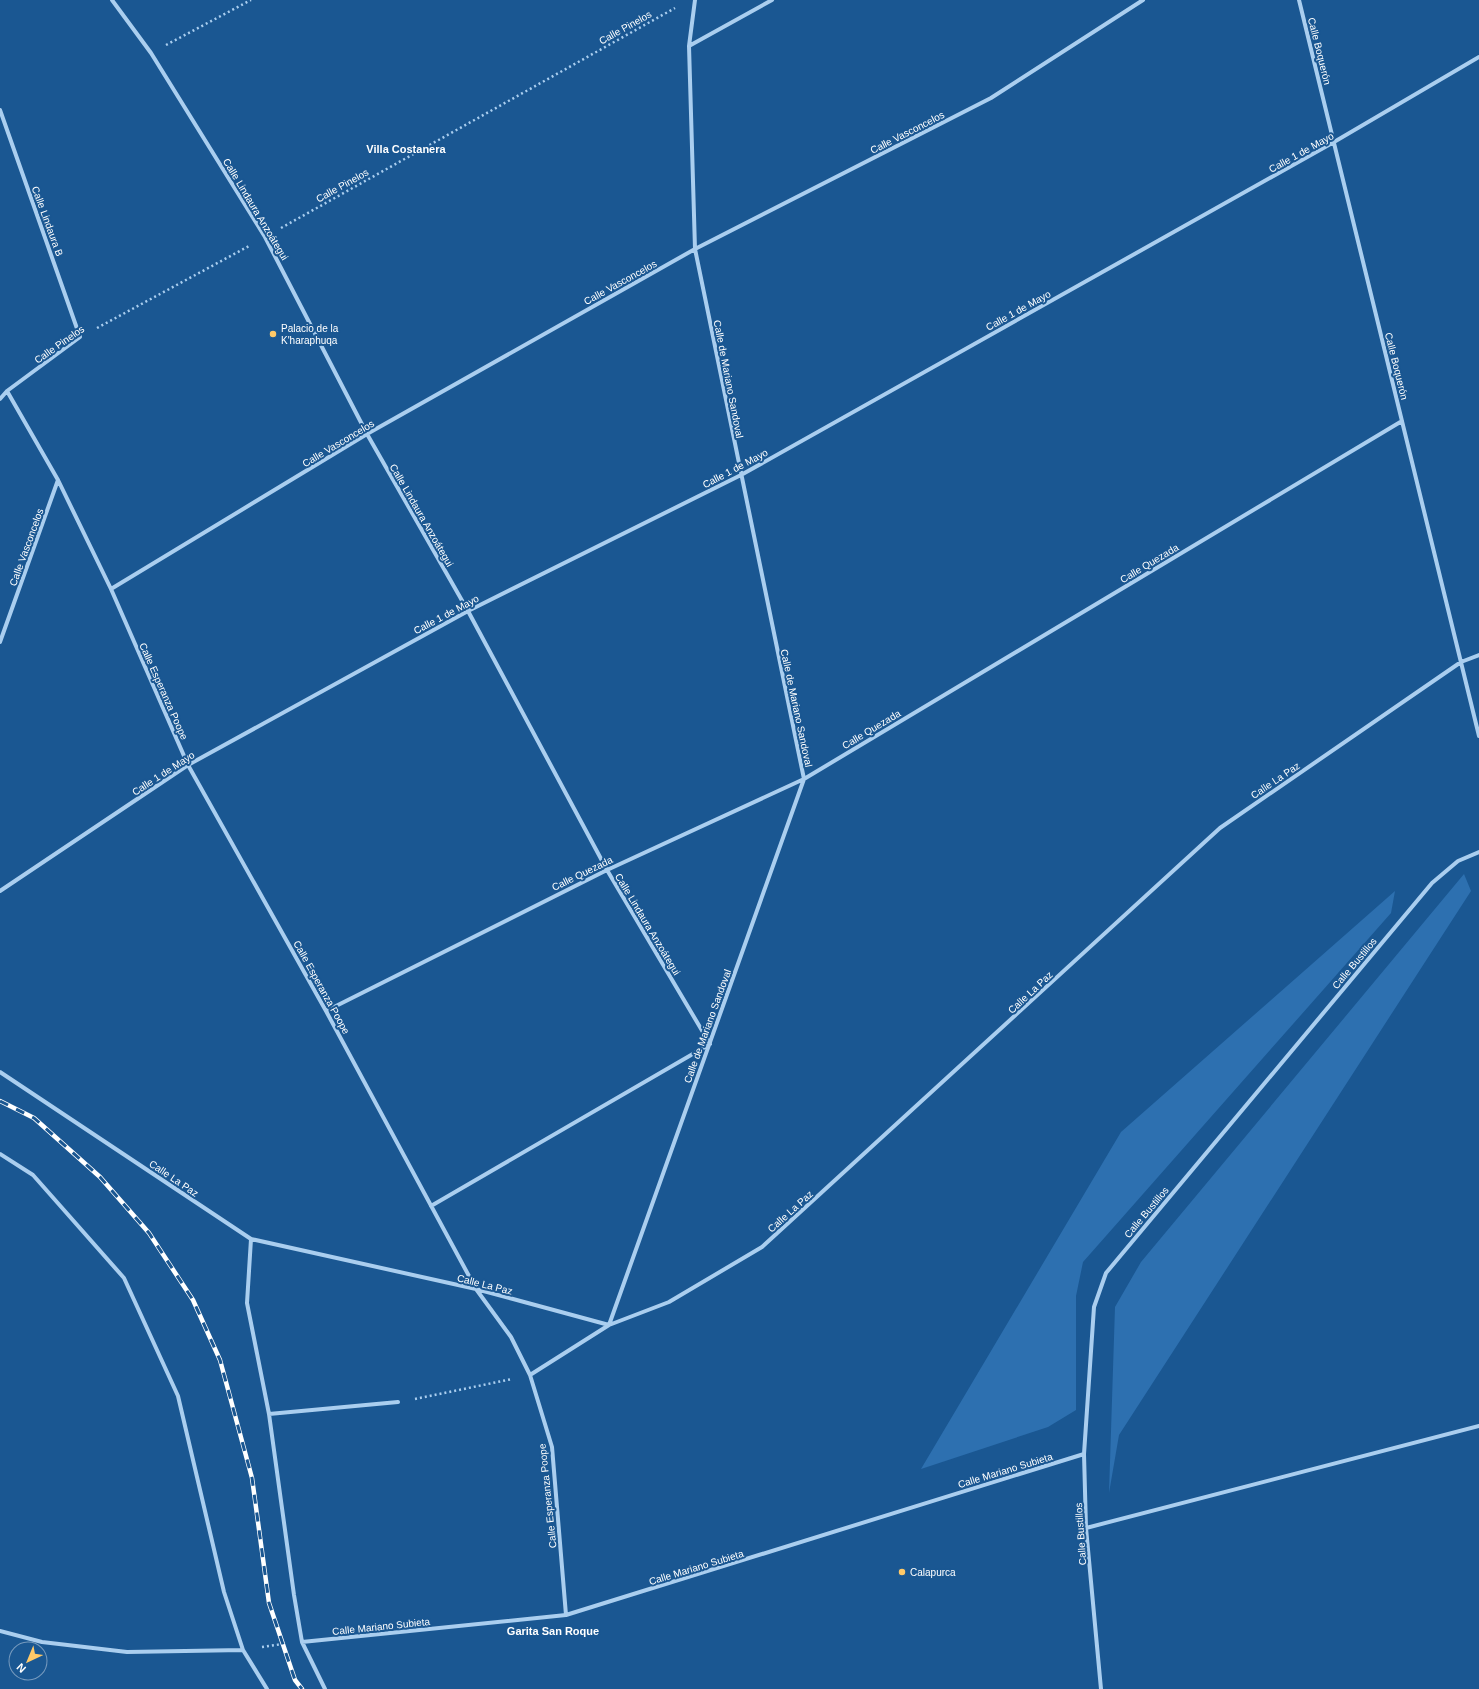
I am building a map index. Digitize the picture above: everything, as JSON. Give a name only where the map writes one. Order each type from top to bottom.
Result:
[{"type":"street","name":"Calle Lindaura Anzoátegui","points":[[112,0],[151,53],[265,237],[367,434],[468,611],[607,870],[710,1044]]},
{"type":"street","name":"Calle de Mariano Sandoval","points":[[609,1325],[804,779],[695,249],[689,46],[695,0]]},
{"type":"street","points":[[689,46],[772,0]]},
{"type":"street","name":"Calle Vasconcelos","points":[[110,589],[367,434],[695,249],[991,98],[1143,0]]},
{"type":"street","name":"Calle Boquerón","points":[[1299,0],[1479,736]]},
{"type":"street","name":"Calle 1 de Mayo","points":[[0,891],[188,765],[468,611],[741,475],[1334,142],[1479,57]]},
{"type":"street","name":"Calle Lindaura B","points":[[0,110],[80,337]]},
{"type":"street","name":"Calle Pinelos","points":[[7,392],[80,337]]},
{"type":"street","points":[[0,399],[7,392]]},
{"type":"street","name":"Calle Esperanza Poope","points":[[7,392],[58,480],[110,589],[188,765],[326,1011],[476,1289],[511,1337],[530,1375],[552,1447],[566,1615]]},
{"type":"street","name":"Calle Quezada","points":[[326,1011],[607,870],[804,779],[1402,421]]},
{"type":"street","name":"Calle Vasconcelos","points":[[0,642],[58,480]]},
{"type":"street","name":"Calle La Paz","points":[[0,1072],[251,1239],[476,1289],[609,1325],[670,1302],[762,1247],[1220,828],[1461,662],[1479,655]]},
{"type":"street","name":"Calle Bustillos","points":[[1101,1689],[1086,1528],[1084,1454],[1094,1307],[1106,1273],[1432,883],[1458,861],[1479,852]]},
{"type":"street","points":[[431,1206],[710,1044]]},
{"type":"street","points":[[0,1154],[33,1176],[124,1278],[178,1396],[224,1592],[243,1650],[266,1689]]},
{"type":"street","points":[[251,1239],[247,1302],[269,1414],[302,1642],[326,1689]]},
{"type":"street","points":[[530,1375],[609,1325]]},
{"type":"street","points":[[269,1414],[398,1402]]},
{"type":"street","points":[[1086,1528],[1479,1426]]},
{"type":"street","name":"Calle Mariano Subieta","points":[[302,1642],[566,1615],[1084,1454]]},
{"type":"street","points":[[0,1631],[42,1642],[127,1652],[243,1650]]},
{"type":"path","points":[[151,53],[251,0]]},
{"type":"path","name":"Calle Pinelos","points":[[80,337],[265,237],[676,8]]},
{"type":"path","points":[[398,1402],[530,1375]]},
{"type":"shaded area","points":[[1464,874],[1471,891],[1119,1435],[1109,1493],[1115,1307],[1141,1262]]},
{"type":"shaded area","points":[[1395,891],[1391,913],[1083,1262],[1076,1296],[1076,1410],[1048,1427],[921,1469],[1121,1132]]},
{"type":"railway","points":[[0,1101],[34,1118],[100,1177],[149,1233],[193,1300],[220,1360],[252,1478],[269,1603],[295,1680],[302,1689]]},
{"type":"place","name":"Palacio de la K'haraphuqa","points":[[273,334]]},
{"type":"place","name":"Calapurca","points":[[902,1572]]},
{"type":"district","name":"Villa Costanera","points":[[406,149]]},
{"type":"district","name":"Garita San Roque","points":[[553,1631]]}]
